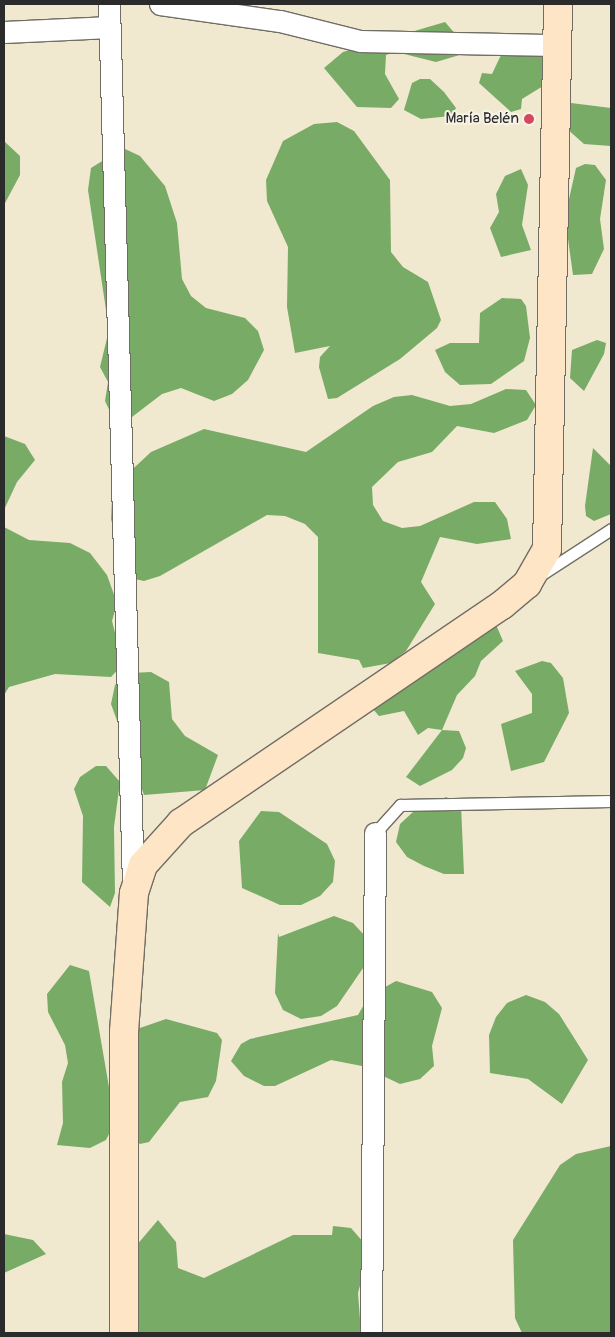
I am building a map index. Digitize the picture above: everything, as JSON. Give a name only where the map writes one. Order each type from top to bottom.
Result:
[{"type":"street","points":[[109,4],[134,893],[124,1032],[124,1333]]},
{"type":"street","points":[[160,4],[280,21],[360,41],[557,45]]},
{"type":"street","points":[[134,893],[155,847],[181,823],[528,584],[541,565],[550,528],[558,4]]},
{"type":"street","points":[[4,32],[110,27]]},
{"type":"street","points":[[371,1333],[375,833]]},
{"type":"lane","points":[[528,584],[611,529]]},
{"type":"lane","points":[[375,833],[400,805],[611,800]]},
{"type":"green space","points":[[445,22],[458,37],[463,54],[436,62],[396,52],[386,55],[385,74],[399,99],[391,108],[357,107],[324,68],[343,52]]},
{"type":"green space","points":[[519,33],[546,37],[548,83],[522,99],[521,109],[511,112],[479,83],[482,73],[492,74],[509,38]]},
{"type":"green space","points":[[420,79],[430,79],[444,92],[456,108],[451,116],[421,119],[404,110],[412,83]]},
{"type":"green space","points":[[555,94],[571,103],[611,108],[611,146],[584,144],[556,119]]},
{"type":"green space","points":[[337,122],[354,131],[390,180],[391,252],[403,267],[428,282],[441,320],[437,328],[400,359],[337,398],[328,399],[319,367],[320,357],[330,346],[295,353],[287,307],[288,247],[267,201],[266,180],[283,141],[314,124]]},
{"type":"green space","points":[[4,141],[20,156],[20,175],[4,205]]},
{"type":"green space","points":[[123,148],[140,156],[165,186],[177,223],[182,279],[191,296],[206,308],[245,318],[258,331],[264,350],[248,380],[232,394],[214,401],[181,388],[162,394],[132,417],[113,418],[105,401],[108,382],[100,367],[109,330],[88,190],[91,168]]},
{"type":"green space","points":[[585,164],[595,165],[606,180],[600,219],[604,249],[592,274],[573,275],[565,217],[576,168]]},
{"type":"green space","points":[[521,169],[528,185],[522,225],[531,250],[501,257],[490,228],[499,212],[496,194],[505,176]]},
{"type":"green space","points":[[502,298],[521,299],[526,306],[530,338],[524,361],[491,384],[460,385],[445,372],[435,350],[450,343],[479,343],[480,313]]},
{"type":"green space","points":[[597,340],[606,343],[604,354],[584,391],[570,378],[572,350]]},
{"type":"green space","points":[[506,389],[526,390],[536,405],[527,420],[494,433],[457,426],[432,452],[398,462],[372,487],[373,505],[383,521],[402,528],[420,526],[474,502],[495,502],[507,519],[511,539],[477,544],[440,537],[421,582],[435,604],[406,651],[391,663],[363,668],[359,660],[318,653],[318,537],[305,524],[285,516],[267,515],[160,576],[144,581],[125,577],[111,519],[112,499],[122,479],[151,452],[204,429],[306,452],[373,406],[394,397],[412,395],[450,406],[471,404]]},
{"type":"green space","points":[[4,436],[25,444],[35,460],[17,482],[4,510]]},
{"type":"green space","points":[[593,448],[611,466],[611,514],[594,521],[586,516],[585,506]]},
{"type":"green space","points":[[4,527],[29,540],[70,543],[90,553],[107,575],[117,603],[112,621],[123,664],[111,677],[55,674],[9,687],[4,695]]},
{"type":"green space","points":[[494,620],[503,641],[481,661],[475,676],[457,695],[442,730],[428,728],[418,735],[404,711],[379,716],[372,708]]},
{"type":"green space","points":[[542,661],[551,663],[563,678],[569,713],[544,762],[511,771],[501,724],[532,713],[532,694],[515,671]]},
{"type":"green space","points":[[151,672],[169,682],[172,719],[185,736],[218,755],[205,790],[144,795],[111,704],[115,685],[131,673]]},
{"type":"green space","points":[[442,730],[459,731],[466,748],[463,758],[452,770],[420,786],[406,777]]},
{"type":"green space","points":[[96,766],[106,766],[120,782],[114,827],[115,893],[110,907],[82,882],[83,816],[74,789],[80,777]]},
{"type":"green space","points":[[446,797],[461,805],[464,874],[444,874],[424,866],[407,857],[396,842],[400,824],[413,812]]},
{"type":"green space","points":[[261,811],[279,812],[327,844],[335,861],[333,882],[320,896],[301,905],[280,905],[242,888],[239,841]]},
{"type":"green space","points":[[334,916],[353,923],[366,937],[372,955],[337,1006],[321,1016],[301,1019],[283,1010],[275,993],[278,933],[279,937]]},
{"type":"green space","points":[[70,965],[89,971],[115,1122],[106,1140],[90,1148],[57,1145],[63,1123],[62,1082],[68,1063],[65,1045],[48,1012],[47,994]]},
{"type":"green space","points":[[396,981],[432,992],[442,1008],[432,1046],[434,1066],[420,1079],[400,1084],[362,1066],[331,1060],[275,1086],[264,1086],[244,1076],[231,1061],[241,1044],[250,1039],[358,1015],[369,996]]},
{"type":"green space","points":[[526,995],[545,1002],[559,1014],[588,1060],[562,1104],[528,1079],[490,1073],[489,1035],[496,1017],[507,1003]]},
{"type":"green space","points":[[166,1019],[217,1033],[222,1040],[216,1081],[208,1097],[180,1102],[149,1142],[140,1144],[133,1137],[137,1029]]},
{"type":"green space","points":[[611,1146],[611,1333],[522,1333],[515,1318],[513,1240],[560,1165],[576,1154]]},
{"type":"green space","points":[[158,1220],[176,1242],[178,1268],[204,1278],[293,1235],[332,1235],[333,1226],[351,1228],[364,1243],[366,1263],[358,1293],[361,1333],[119,1333],[130,1253]]},
{"type":"green space","points":[[4,1234],[33,1240],[46,1254],[4,1273]]},
{"type":"place","name":"María Belén","points":[[529,119]]}]
